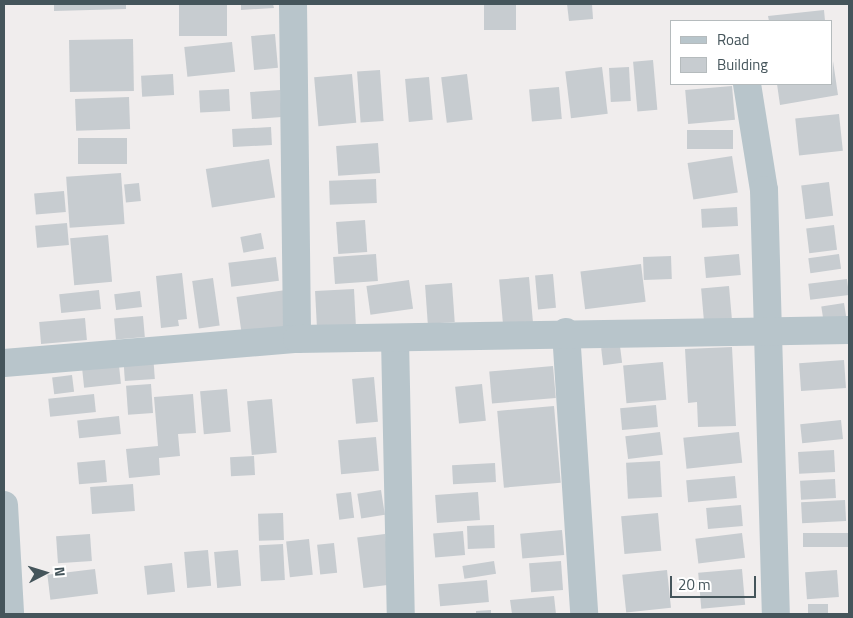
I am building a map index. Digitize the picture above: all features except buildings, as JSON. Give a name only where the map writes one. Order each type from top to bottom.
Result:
[{"type":"street","points":[[293,4],[296,339]]},
{"type":"street","points":[[747,85],[764,190],[765,333],[776,614]]},
{"type":"street","points":[[4,363],[296,339],[395,339],[566,332],[765,333],[849,330]]},
{"type":"street","points":[[566,332],[584,614]]},
{"type":"street","points":[[395,339],[401,614]]},
{"type":"street","points":[[4,505],[10,614]]}]
